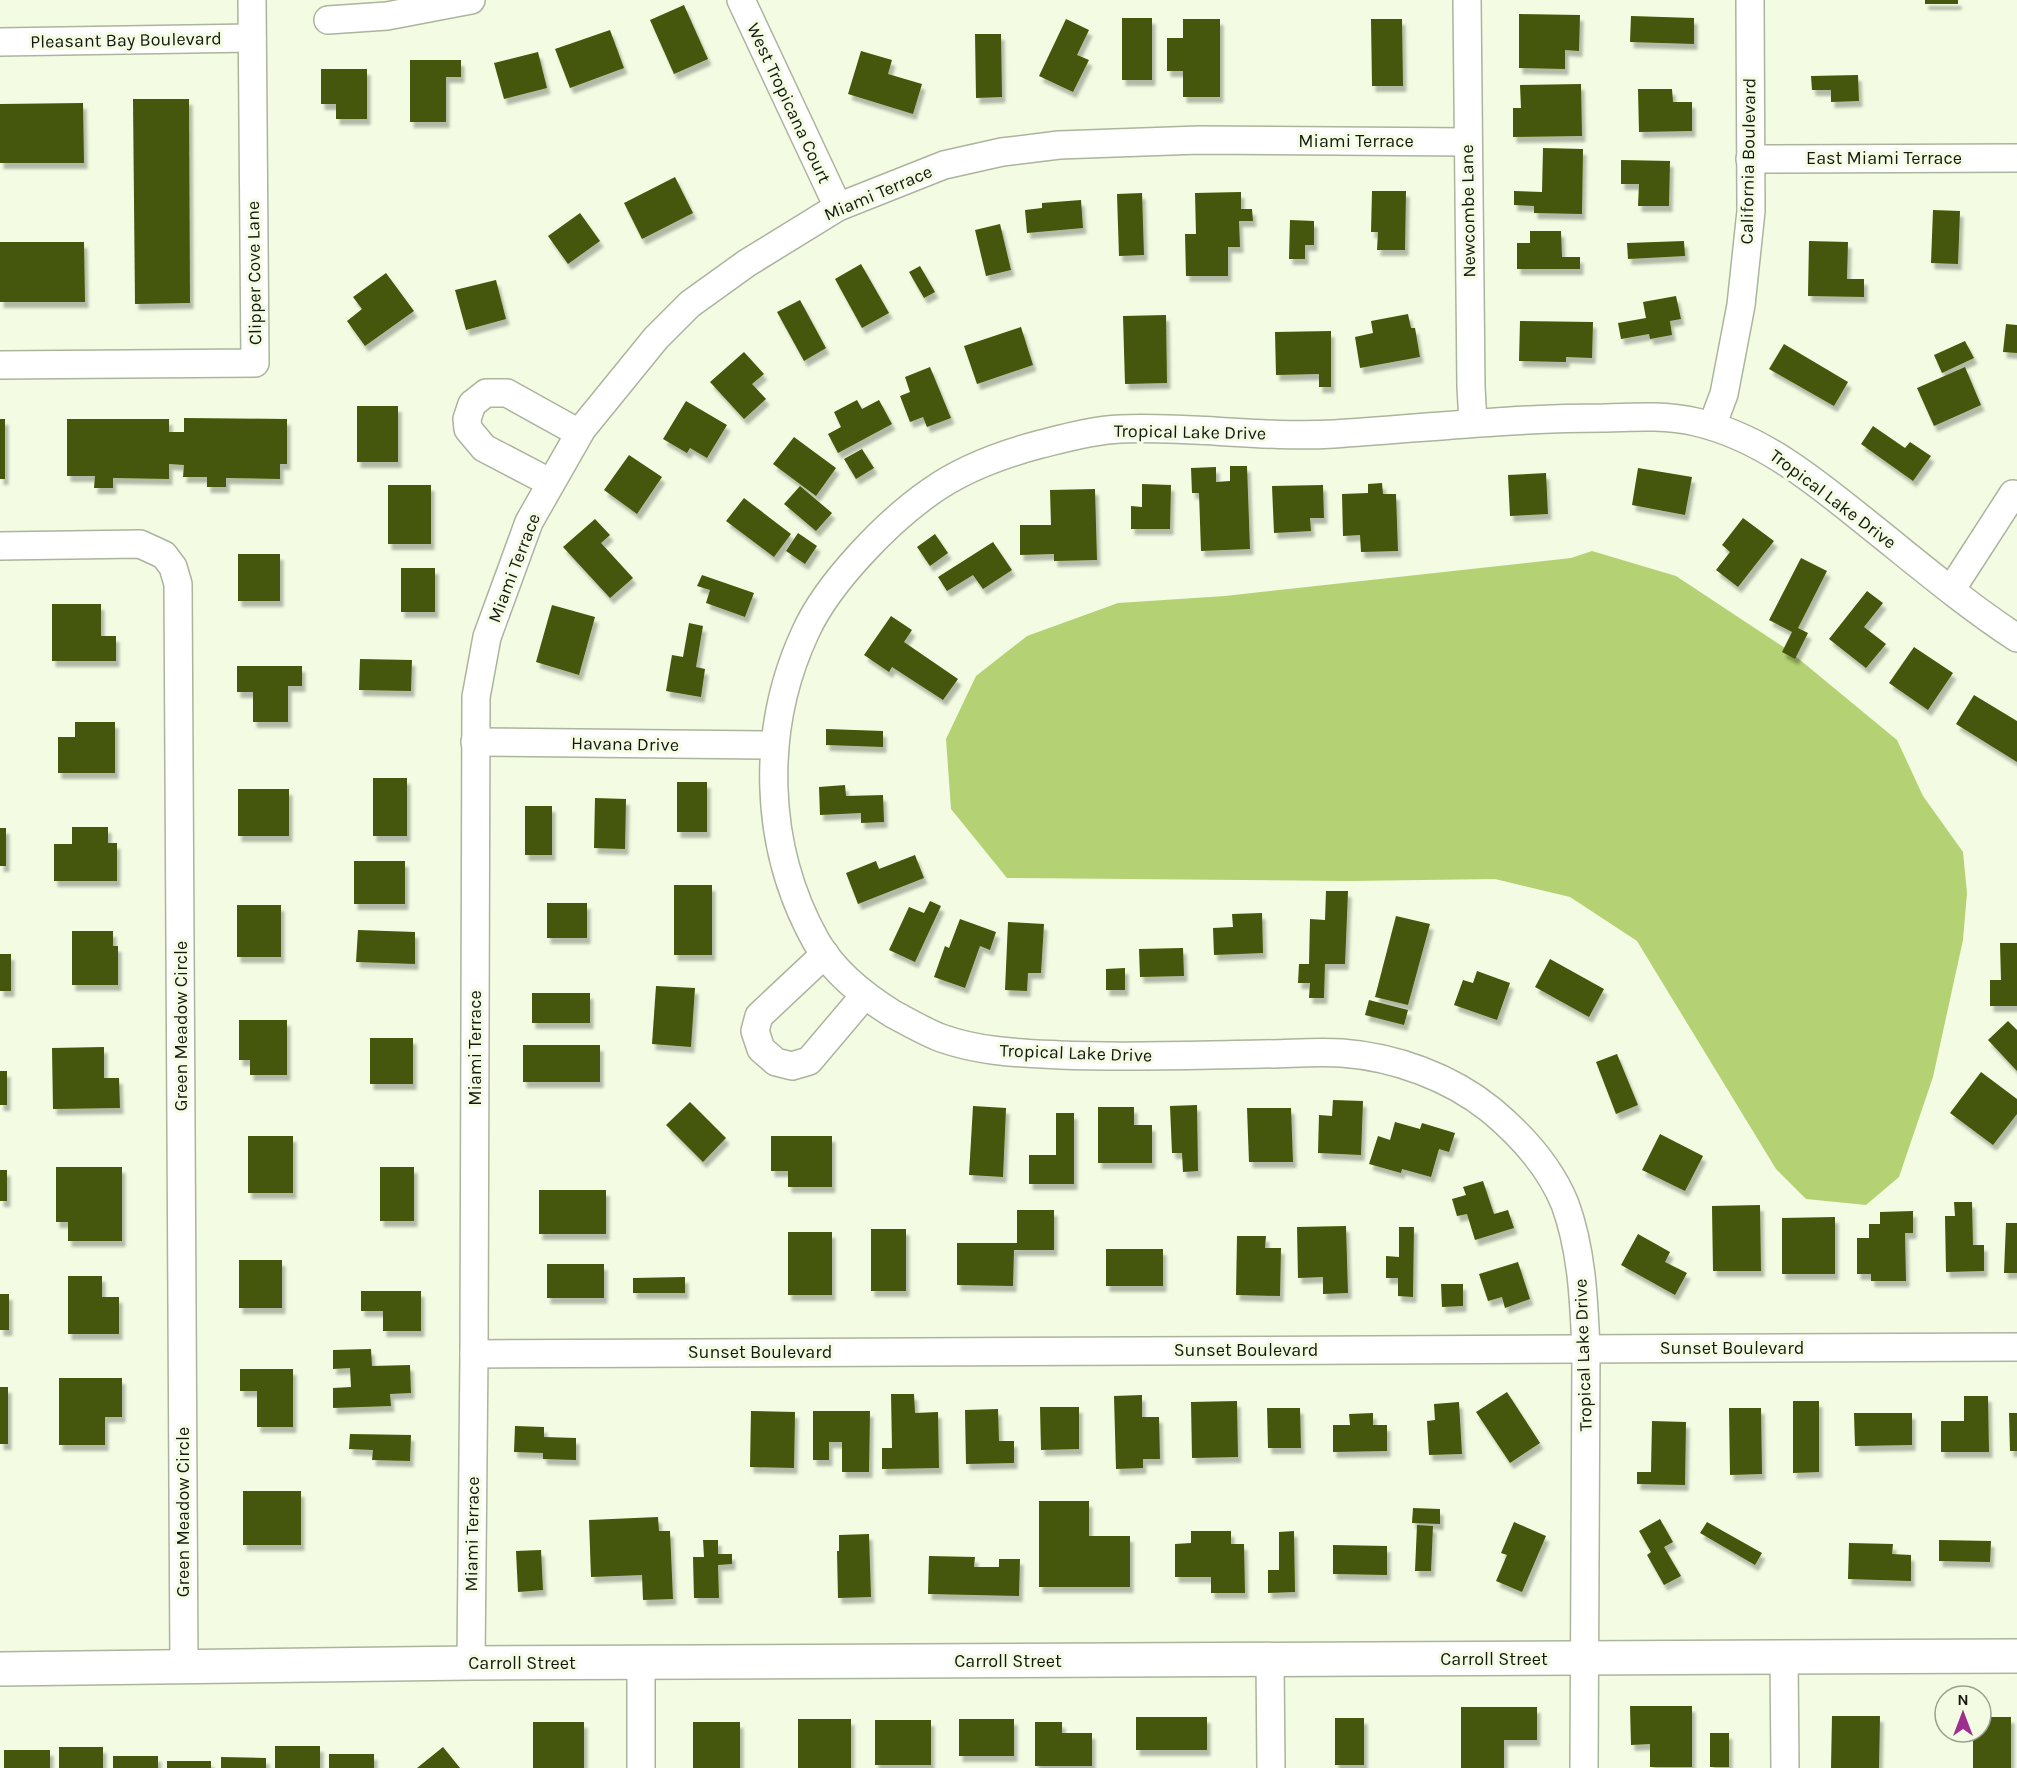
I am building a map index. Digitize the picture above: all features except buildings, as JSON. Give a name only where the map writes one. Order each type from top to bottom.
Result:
[{"type":"main road","name":"Carroll Street","points":[[0,1669],[471,1663],[2017,1656]]},
{"type":"street","name":"Clipper Cove Lane","points":[[0,365],[255,363],[252,0]]},
{"type":"street","points":[[328,20],[387,16],[471,0]]},
{"type":"street","name":"West Tropicana Court","points":[[741,0],[838,207]]},
{"type":"street","name":"Newcombe Lane","points":[[1467,0],[1467,142],[1473,422]]},
{"type":"street","name":"California Boulevard","points":[[1712,426],[1724,394],[1741,306],[1751,212],[1750,0]]},
{"type":"street","name":"Pleasant Bay Boulevard","points":[[0,42],[252,38]]},
{"type":"street","name":"Miami Terrace","points":[[471,1663],[476,697],[487,637],[529,522],[579,433],[656,338],[690,304],[747,263],[838,207],[944,165],[1002,152],[1059,145],[1199,140],[1467,142]]},
{"type":"street","name":"East Miami Terrace","points":[[1750,159],[2017,158]]},
{"type":"street","points":[[550,483],[484,448],[468,429],[467,419],[472,404],[486,393],[507,393],[579,433]]},
{"type":"street","name":"Tropical Lake Drive","points":[[1584,1768],[1586,1350],[1584,1292],[1574,1238],[1564,1201],[1538,1157],[1509,1125],[1477,1099],[1437,1077],[1387,1060],[1342,1053],[1087,1056],[997,1052],[940,1038],[864,996],[818,946],[794,895],[777,835],[772,795],[774,745],[788,678],[807,627],[827,597],[890,523],[936,487],[993,459],[1042,444],[1113,429],[1325,435],[1473,422],[1550,418],[1659,417],[1688,420],[1712,426],[1778,456],[1825,489],[1951,590],[2017,638]]},
{"type":"street","points":[[1951,590],[2013,494]]},
{"type":"street","name":"Green Meadow Circle","points":[[0,546],[140,544],[164,555],[173,567],[178,584],[184,1667]]},
{"type":"street","name":"Havana Drive","points":[[475,742],[774,745]]},
{"type":"street","points":[[825,954],[759,1016],[755,1031],[761,1049],[776,1062],[792,1066],[809,1061],[864,996]]},
{"type":"street","name":"Sunset Boulevard","points":[[474,1354],[2017,1347]]},
{"type":"street","points":[[1784,1657],[1785,1768]]},
{"type":"street","points":[[1270,1660],[1271,1768]]},
{"type":"street","points":[[641,1662],[641,1768]]},
{"type":"shaded area","points":[[1592,551],[1676,576],[1788,650],[1897,740],[1923,796],[1963,852],[1967,893],[1963,940],[1933,1077],[1899,1177],[1866,1205],[1806,1199],[1776,1169],[1637,941],[1570,897],[1495,879],[1349,881],[1007,878],[951,809],[946,739],[976,676],[1027,636],[1118,603],[1225,596],[1571,558]]}]
